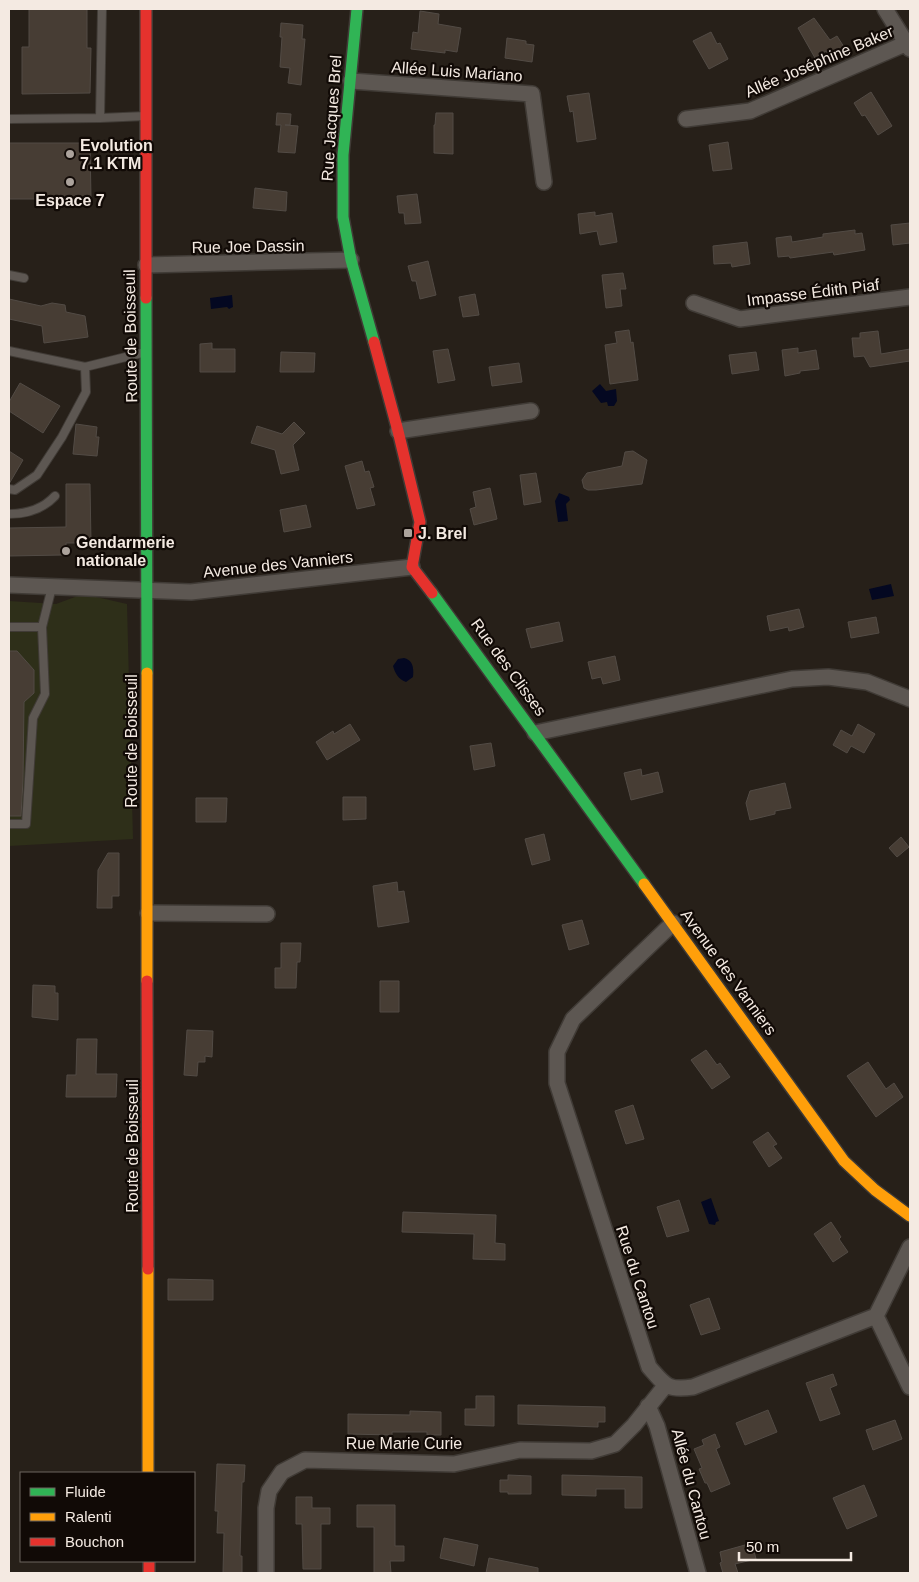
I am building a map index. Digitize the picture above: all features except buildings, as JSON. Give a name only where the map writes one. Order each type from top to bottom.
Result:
[{"type":"main road","name":"Route de Boisseuil","points":[[146,9],[148,1472]]},
{"type":"main road","name":"Rue Jacques Brel","points":[[351,260],[343,217],[343,164],[358,9]]},
{"type":"main road","points":[[351,260],[398,432],[420,522],[412,567]]},
{"type":"main road","name":"Rue des Clisses","points":[[412,567],[535,733]]},
{"type":"main road","name":"Avenue des Vanniers","points":[[535,733],[844,1161],[875,1190],[910,1216]]},
{"type":"street","points":[[885,9],[909,46]]},
{"type":"street","name":"Allée Joséphine Baker","points":[[686,119],[750,110],[909,46]]},
{"type":"street","name":"Allée Luis Mariano","points":[[351,80],[532,94],[544,182]]},
{"type":"street","name":"Rue Joe Dassin","points":[[146,265],[351,260]]},
{"type":"street","name":"Impasse Édith Piaf","points":[[694,303],[740,320],[910,297]]},
{"type":"street","points":[[398,432],[531,411]]},
{"type":"street","name":"Avenue des Vanniers","points":[[9,585],[191,592],[412,567]]},
{"type":"street","name":"Rue des Clisses","points":[[535,733],[792,679],[828,677],[867,682],[910,699]]},
{"type":"street","points":[[148,913],[267,914]]},
{"type":"street","name":"Rue du Cantou","points":[[665,1386],[649,1367],[557,1082],[557,1052],[573,1019],[673,924]]},
{"type":"street","points":[[665,1386],[679,1389],[693,1387],[876,1316],[910,1247]]},
{"type":"street","points":[[876,1316],[910,1388]]},
{"type":"street","name":"Rue Marie Curie","points":[[266,1573],[266,1508],[269,1491],[282,1472],[305,1460],[454,1464],[520,1450],[591,1451],[615,1444],[634,1425],[665,1386]]},
{"type":"street","name":"Allée du Cantou","points":[[648,1406],[657,1426],[698,1573]]},
{"type":"lane","points":[[100,118],[102,9]]},
{"type":"lane","points":[[9,119],[146,116]]},
{"type":"lane","points":[[9,275],[24,278]]},
{"type":"lane","points":[[9,351],[85,366],[147,352]]},
{"type":"lane","points":[[9,489],[15,490],[37,475],[62,437],[86,392],[85,366]]},
{"type":"lane","points":[[9,514],[31,512],[48,503],[55,496]]},
{"type":"lane","points":[[9,824],[26,824],[33,718],[45,694],[42,627],[52,587]]},
{"type":"lane","points":[[9,627],[42,627]]},
{"type":"green space","points":[[83,594],[127,604],[133,839],[9,846],[9,601],[56,604]]},
{"type":"water","points":[[232,295],[233,307],[229,309],[227,307],[211,309],[210,298]]},
{"type":"water","points":[[600,384],[606,391],[616,389],[617,401],[614,406],[608,406],[607,402],[601,403],[592,391]]},
{"type":"water","points":[[559,493],[569,497],[570,500],[566,504],[568,521],[558,522],[555,501]]},
{"type":"water","points":[[891,584],[894,596],[872,600],[869,589]]},
{"type":"water","points":[[404,658],[411,663],[413,671],[413,677],[406,682],[397,676],[393,666],[398,659]]},
{"type":"water","points":[[711,1198],[719,1221],[715,1225],[709,1224],[701,1202]]},
{"type":"traffic: fast","points":[[357,9],[343,155],[343,217],[351,260],[374,342]]},
{"type":"traffic: fast","points":[[146,298],[147,673]]},
{"type":"traffic: fast","points":[[432,593],[644,884]]},
{"type":"traffic: slow","points":[[147,673],[147,981]]},
{"type":"traffic: slow","points":[[644,884],[844,1161],[875,1190],[910,1216]]},
{"type":"traffic: slow","points":[[148,1269],[148,1472]]},
{"type":"traffic: jam","points":[[146,9],[146,298]]},
{"type":"traffic: jam","points":[[374,342],[420,522],[412,567],[432,593]]},
{"type":"traffic: jam","points":[[147,981],[148,1269]]},
{"type":"traffic: jam","points":[[149,1562],[149,1573]]},
{"type":"place","name":"Evolution 7.1 KTM","points":[[70,154]]},
{"type":"place","name":"Espace 7","points":[[70,182]]},
{"type":"place","name":"J. Brel","points":[[408,533]]},
{"type":"place","name":"Gendarmerie nationale","points":[[66,551]]}]
